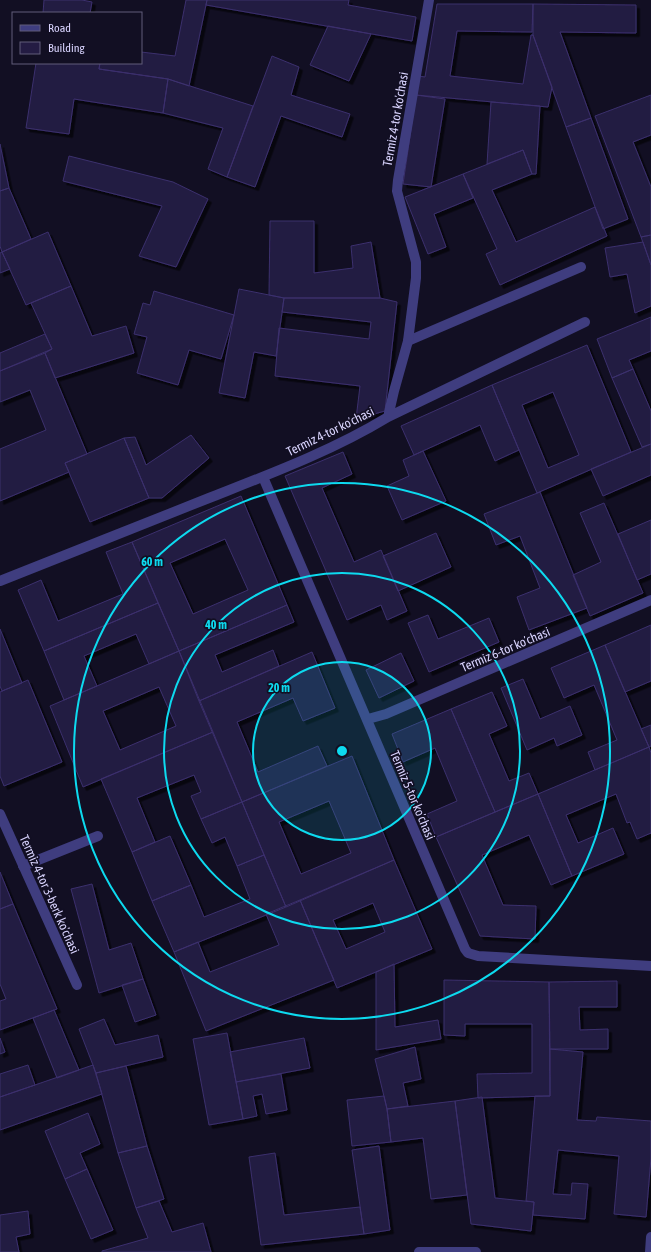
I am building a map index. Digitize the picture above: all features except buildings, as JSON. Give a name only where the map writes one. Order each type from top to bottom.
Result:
[{"type":"street","name":"Termiz 4-tor koʼchasi","points":[[0,581],[263,477],[322,452],[365,431],[388,416],[408,341],[416,278],[416,262],[397,191],[429,0]]},
{"type":"street","points":[[408,341],[581,267]]},
{"type":"street","points":[[388,416],[585,322]]},
{"type":"street","name":"Termiz 5-tor koʼchasi","points":[[263,477],[368,719],[461,944],[468,953],[478,956],[651,966]]},
{"type":"street","name":"Termiz 6-tor koʼchasi","points":[[368,719],[386,714],[651,600]]},
{"type":"street","name":"Termiz 4-tor 3-berk koʼchasi","points":[[0,814],[77,985]]},
{"type":"street","points":[[23,866],[98,836]]},
{"type":"street","points":[[650,1252],[651,1237]]},
{"type":"street","points":[[419,1252],[476,1252]]}]
